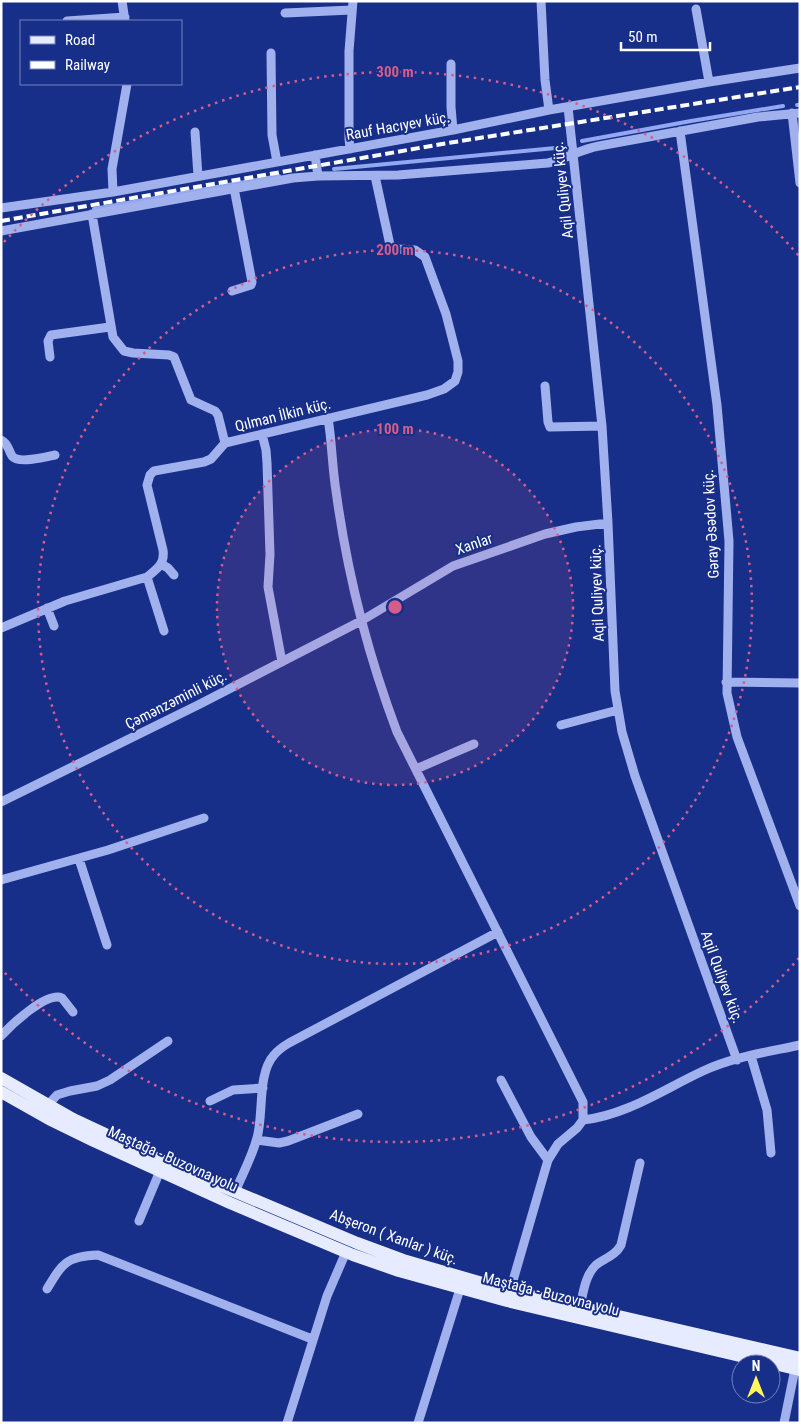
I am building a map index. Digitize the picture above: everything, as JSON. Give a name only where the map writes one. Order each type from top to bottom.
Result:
[{"type":"main road","name":"Abşeron ( Xanlar ) küç.","points":[[1,1078],[47,1106],[232,1198],[403,1260],[462,1284],[510,1291],[580,1307],[798,1365]]},
{"type":"main road","name":"Maştağa - Buzovna yolu","points":[[1,1092],[49,1119],[160,1172],[232,1198],[346,1252],[400,1271],[462,1284],[718,1352],[798,1365]]},
{"type":"street","points":[[96,20],[125,19],[122,1]]},
{"type":"street","points":[[541,1],[545,80],[549,110]]},
{"type":"street","points":[[285,13],[352,6],[348,51],[350,149]]},
{"type":"street","points":[[696,9],[709,82]]},
{"type":"street","points":[[271,53],[272,135],[276,162]]},
{"type":"street","points":[[451,64],[453,130]]},
{"type":"street","name":"Rauf Hacıyev küç.","points":[[1,208],[113,192],[453,130],[549,110],[800,68]]},
{"type":"street","points":[[113,192],[112,169],[126,85]]},
{"type":"street","name":"Aqil Quliyev küç.","points":[[568,107],[602,426],[608,523],[614,691],[635,776],[737,1060]]},
{"type":"street","points":[[1,231],[293,178],[375,176],[548,163],[562,160],[584,148],[758,117],[796,113],[800,183]]},
{"type":"street","points":[[195,132],[198,176]]},
{"type":"street","name":"Gəray Əsədov küç.","points":[[680,132],[717,404],[729,541],[726,682],[730,710],[736,737],[800,906]]},
{"type":"street","points":[[315,155],[318,176]]},
{"type":"street","name":"Qılman İlkin küç.","points":[[162,564],[164,558],[163,550],[147,485],[150,474],[159,469],[204,462],[211,459],[225,443],[426,396],[444,390],[454,381],[458,372],[458,361],[446,314],[426,257],[415,250],[399,249],[390,245],[375,176]]},
{"type":"street","points":[[232,291],[248,287],[252,282],[234,188]]},
{"type":"street","points":[[92,214],[113,337],[124,351],[174,357],[191,400],[215,411],[218,415],[225,443]]},
{"type":"street","points":[[50,357],[48,341],[51,335],[110,327]]},
{"type":"street","points":[[545,386],[550,427],[602,426]]},
{"type":"street","points":[[328,418],[336,490],[361,621],[397,732],[583,1102],[583,1120],[577,1128],[558,1144],[548,1160],[510,1291]]},
{"type":"street","points":[[262,434],[266,450],[267,472],[270,554],[268,587],[282,662]]},
{"type":"street","points":[[1,440],[6,443],[12,457],[16,459],[24,460],[55,456]]},
{"type":"street","name":"Xanlar","points":[[361,621],[453,566],[545,534],[576,527],[608,523]]},
{"type":"street","points":[[1,628],[47,608],[147,577],[162,564],[174,575]]},
{"type":"street","points":[[147,577],[164,631]]},
{"type":"street","points":[[47,608],[54,626]]},
{"type":"street","name":"Çəmənzəminli küç.","points":[[1,802],[361,621]]},
{"type":"street","points":[[726,682],[800,683]]},
{"type":"street","points":[[561,725],[618,710]]},
{"type":"street","points":[[416,769],[474,744]]},
{"type":"street","points":[[1,879],[164,833],[204,818]]},
{"type":"street","points":[[79,858],[107,945]]},
{"type":"street","points":[[232,1198],[257,1140],[264,1078],[268,1063],[274,1054],[289,1043],[498,932]]},
{"type":"street","points":[[1,1036],[20,1018],[53,997],[62,998],[73,1012]]},
{"type":"street","points":[[47,1106],[57,1095],[97,1086],[110,1080],[168,1042]]},
{"type":"street","points":[[583,1120],[612,1115],[705,1070],[800,1044]]},
{"type":"street","points":[[751,1056],[767,1110],[771,1153]]},
{"type":"street","points":[[501,1080],[531,1137],[548,1160]]},
{"type":"street","points":[[210,1101],[233,1090],[263,1088]]},
{"type":"street","points":[[257,1140],[288,1141],[358,1114]]},
{"type":"street","points":[[580,1307],[591,1271],[595,1266],[617,1252],[621,1245],[640,1162]]},
{"type":"street","points":[[139,1221],[160,1172]]},
{"type":"street","points":[[287,1423],[312,1339],[327,1296],[346,1252]]},
{"type":"street","points":[[47,1289],[59,1270],[69,1260],[83,1255],[98,1255],[312,1339]]},
{"type":"street","points":[[418,1423],[462,1284]]},
{"type":"street","points":[[784,1423],[798,1365]]},
{"type":"waterway","points":[[582,141],[783,106]]},
{"type":"waterway","points":[[334,169],[566,147]]},
{"type":"waterway","points":[[94,209],[279,176]]},
{"type":"railway","points":[[1,221],[442,144],[800,87]]}]
